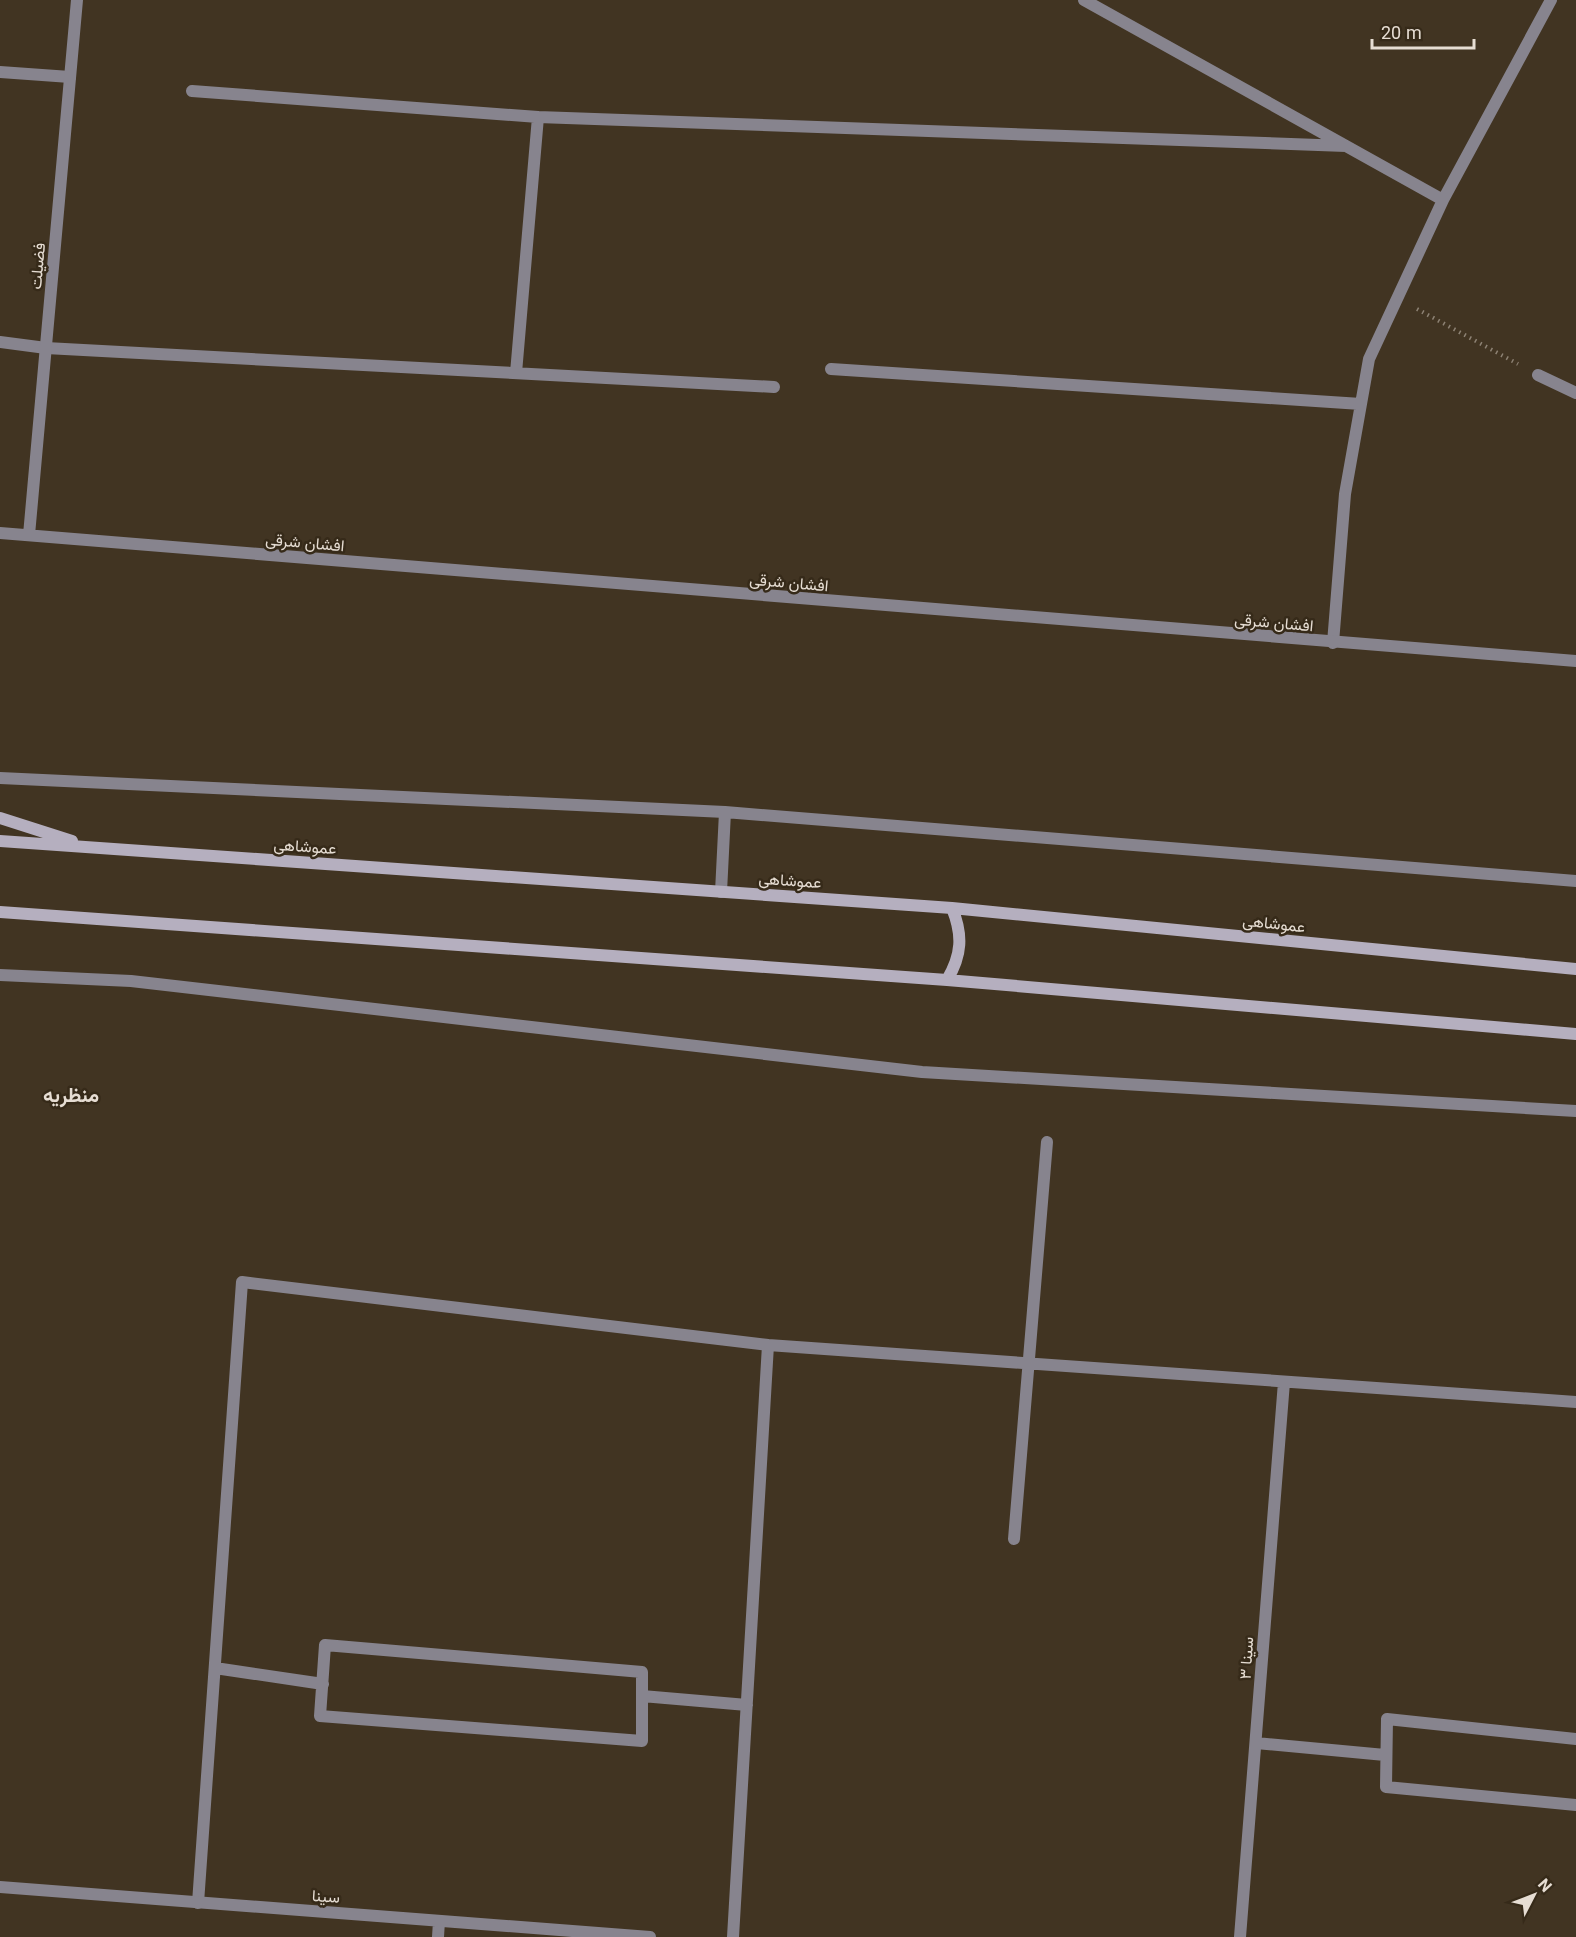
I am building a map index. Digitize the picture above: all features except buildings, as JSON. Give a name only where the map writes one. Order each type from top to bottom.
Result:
[{"type":"main road","points":[[0,818],[90,847]]},
{"type":"main road","name":"عموشاهی","points":[[0,841],[952,908],[1576,969]]},
{"type":"main road","points":[[948,980],[957,963],[961,945],[959,926],[952,908]]},
{"type":"main road","points":[[0,912],[948,980],[1576,1034]]},
{"type":"street","name":"فضیلت","points":[[29,535],[77,0]]},
{"type":"street","points":[[1084,0],[1443,200]]},
{"type":"street","points":[[1333,644],[1345,494],[1369,359],[1443,200],[1551,0]]},
{"type":"street","points":[[0,72],[70,77]]},
{"type":"street","points":[[192,91],[538,117],[1346,146]]},
{"type":"street","points":[[516,373],[538,117]]},
{"type":"street","points":[[0,342],[46,348],[774,387]]},
{"type":"street","points":[[831,369],[1361,404]]},
{"type":"street","points":[[1538,375],[1576,393]]},
{"type":"street","name":"افشان شرقی","points":[[0,533],[1333,644],[1576,661]]},
{"type":"street","points":[[0,778],[725,813],[1576,880]]},
{"type":"street","points":[[721,892],[725,813]]},
{"type":"street","points":[[0,975],[131,981],[922,1072],[1576,1111]]},
{"type":"street","points":[[1014,1539],[1047,1142]]},
{"type":"street","points":[[198,1903],[242,1282],[768,1345],[1576,1402]]},
{"type":"street","points":[[733,1937],[768,1345]]},
{"type":"street","name":"سینا ۳","points":[[1240,1937],[1284,1382]]},
{"type":"street","points":[[325,1645],[642,1672],[642,1741],[320,1716],[323,1684],[325,1645]]},
{"type":"street","points":[[215,1668],[323,1684]]},
{"type":"street","points":[[642,1696],[747,1705]]},
{"type":"street","points":[[1576,1739],[1387,1719],[1385,1755],[1386,1787],[1576,1805]]},
{"type":"street","points":[[1256,1743],[1385,1755]]},
{"type":"street","name":"سینا","points":[[0,1887],[650,1937]]},
{"type":"street","points":[[438,1937],[439,1921]]},
{"type":"path","points":[[1397,299],[1538,375]]},
{"type":"district","name":"منظریه","points":[[71,1095]]}]
